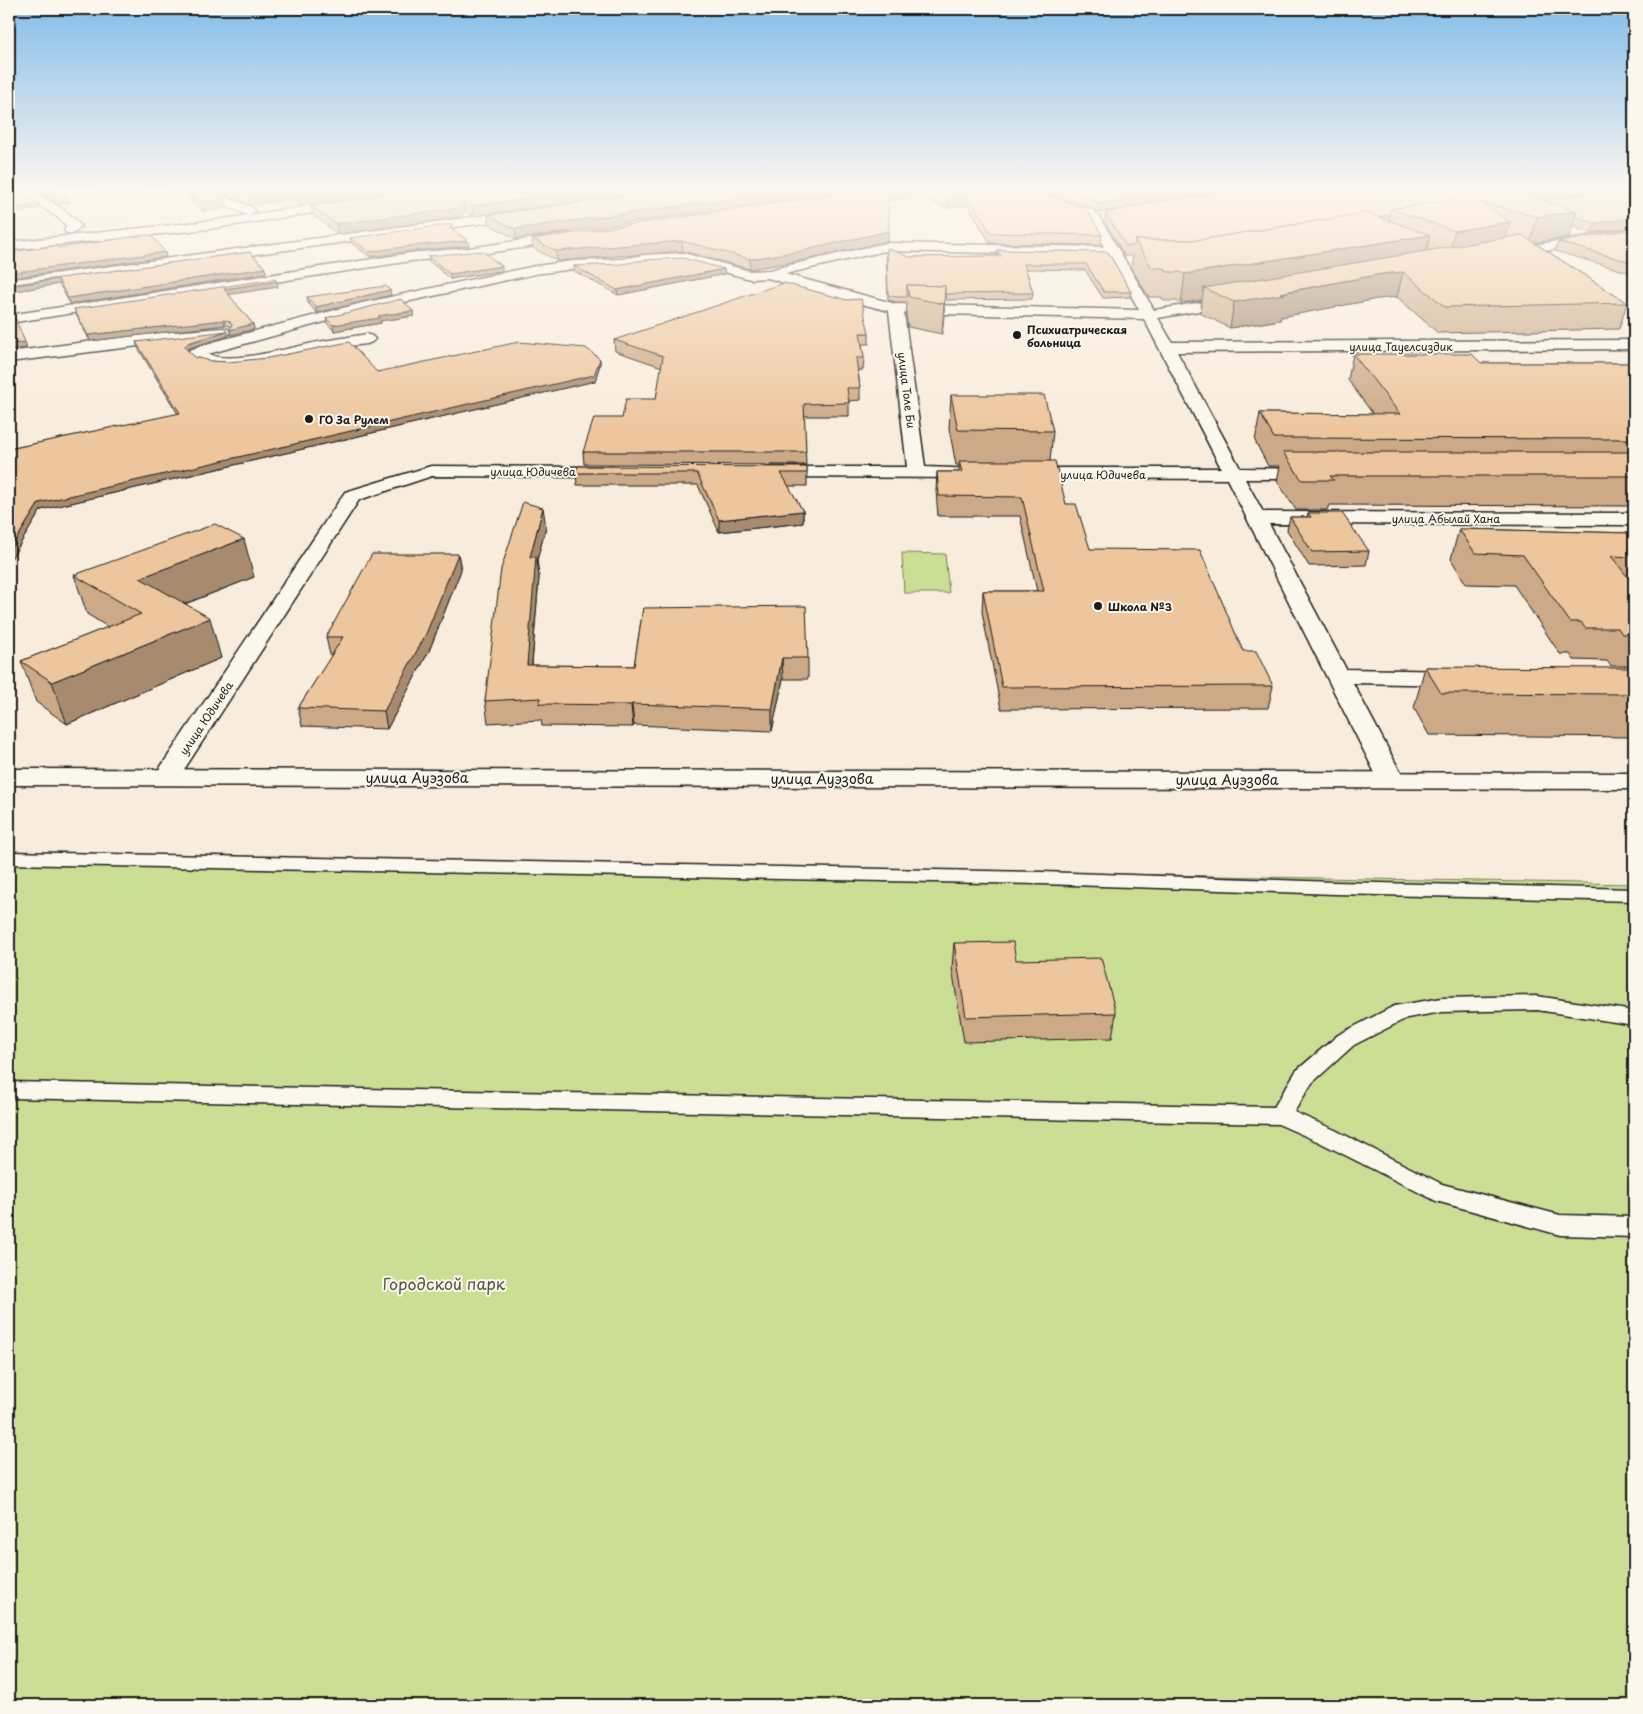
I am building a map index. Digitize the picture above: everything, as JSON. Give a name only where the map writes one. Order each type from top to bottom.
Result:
[{"type":"street","points":[[9,284],[117,270]]},
{"type":"street","points":[[9,319],[327,270]]},
{"type":"street","points":[[9,357],[147,339],[213,333],[362,307],[535,270]]},
{"type":"street","points":[[731,270],[750,275],[769,274],[786,270]]},
{"type":"street","points":[[1125,270],[1172,354],[1391,779]]},
{"type":"street","points":[[769,274],[815,288],[896,308],[1151,315],[1256,297]]},
{"type":"street","points":[[362,307],[218,345],[195,353],[211,361],[231,362],[268,358],[320,346],[367,339]]},
{"type":"street","name":"улица Толе Би","points":[[896,308],[917,473]]},
{"type":"street","name":"улица Тауелсиздик","points":[[1172,354],[1634,344]]},
{"type":"street","points":[[1172,354],[1315,361]]},
{"type":"street","name":"улица Юдичева","points":[[167,777],[352,496],[431,471],[630,472]]},
{"type":"street","name":"улица Юдичева","points":[[749,472],[1234,474]]},
{"type":"street","points":[[1234,474],[1334,474]]},
{"type":"street","name":"улица Абылай Хана","points":[[1257,518],[1634,519]]},
{"type":"street","points":[[1338,676],[1486,678]]},
{"type":"street","name":"улица Ауэзова","points":[[9,777],[1634,781]]},
{"type":"lane","points":[[9,858],[1042,878],[1335,888],[1634,895]]},
{"type":"lane","points":[[1280,1116],[1304,1077],[1346,1040],[1402,1011],[1442,1005],[1537,1003],[1634,1018]]},
{"type":"lane","points":[[9,1090],[1280,1116],[1327,1136],[1436,1192],[1560,1225],[1634,1227]]},
{"type":"green space","points":[[902,553],[945,554],[949,593],[904,593]]},
{"type":"green space","name":"Городской парк","points":[[9,853],[1634,884],[1634,1705],[9,1705]]},
{"type":"building","points":[[9,270],[31,270],[9,273]]},
{"type":"building","points":[[119,270],[252,270],[68,298],[58,279],[9,285]]},
{"type":"building","points":[[445,270],[476,270],[450,274]]},
{"type":"building","points":[[581,270],[719,270],[617,290]]},
{"type":"building","points":[[887,270],[1026,270],[1033,293],[946,294],[945,298],[945,286],[907,285],[907,297],[888,295]]},
{"type":"building","points":[[1090,270],[1118,270],[1131,292],[1104,292]]},
{"type":"building","points":[[1166,270],[1210,270],[1185,274],[1167,272]]},
{"type":"building","points":[[1312,270],[1576,270],[1627,303],[1445,307],[1403,272],[1382,274],[1280,293],[1285,294],[1234,302],[1204,288]]},
{"type":"building","points":[[275,279],[277,281],[224,289],[253,324],[230,330],[232,324],[224,320],[88,335],[74,309]]},
{"type":"building","points":[[784,283],[847,300],[861,299],[869,333],[860,333],[864,358],[856,358],[860,388],[847,388],[849,403],[804,404],[806,452],[583,452],[594,418],[622,418],[626,399],[656,399],[663,356],[614,340]]},
{"type":"building","points":[[907,285],[945,286],[944,304],[909,297]]},
{"type":"building","points":[[386,286],[390,290],[316,307],[307,297]]},
{"type":"building","points":[[401,299],[413,311],[333,325],[326,318]]},
{"type":"building","points":[[15,318],[25,342],[9,344],[9,319]]},
{"type":"building","name":"ГО За Рулем","points":[[227,331],[188,343],[184,347],[195,357],[210,361],[228,362],[268,358],[349,342],[377,372],[519,342],[586,348],[600,359],[594,375],[39,503],[9,551],[9,449],[180,413],[136,342]]},
{"type":"building","points":[[1353,354],[1472,354],[1481,363],[1634,363],[1634,439],[1274,438],[1260,413],[1400,414]]},
{"type":"building","points":[[951,395],[1044,395],[1053,431],[958,430]]},
{"type":"building","points":[[1283,452],[1634,452],[1634,476],[1330,476],[1334,480],[1302,480]]},
{"type":"building","points":[[959,461],[1055,461],[1066,504],[1076,504],[1090,549],[1200,550],[1243,651],[1256,651],[1273,686],[1002,687],[983,591],[1044,591],[1022,497],[939,496],[937,472],[962,472]]},
{"type":"building","points":[[578,466],[807,467],[807,473],[781,473],[803,511],[719,520],[697,473],[576,473]]},
{"type":"building","points":[[523,502],[543,508],[530,557],[536,557],[527,665],[634,666],[643,608],[806,606],[808,658],[782,658],[772,709],[632,704],[539,704],[541,698],[485,701],[501,569]]},
{"type":"building","points":[[1308,513],[1342,513],[1369,551],[1312,552],[1290,517],[1311,517]]},
{"type":"building","points":[[215,524],[244,539],[140,578],[210,618],[52,682],[21,661],[141,614],[74,575]]},
{"type":"building","points":[[1459,529],[1634,533],[1634,557],[1611,556],[1634,585],[1634,634],[1622,634],[1618,628],[1585,628],[1581,622],[1570,622],[1523,555],[1475,553]]},
{"type":"building","points":[[372,554],[458,554],[426,634],[384,711],[298,708],[343,637],[326,637]]},
{"type":"building","points":[[1425,667],[1632,668],[1634,672],[1634,694],[1441,693]]},
{"type":"building","points":[[1013,942],[1016,960],[1101,958],[1116,1013],[966,1017],[954,943]]},
{"type":"place","name":"Психиатрическая больница","points":[[1017,335]]},
{"type":"place","name":"ГО За Рулем","points":[[309,419]]},
{"type":"place","name":"Школа №3","points":[[1098,606]]}]
